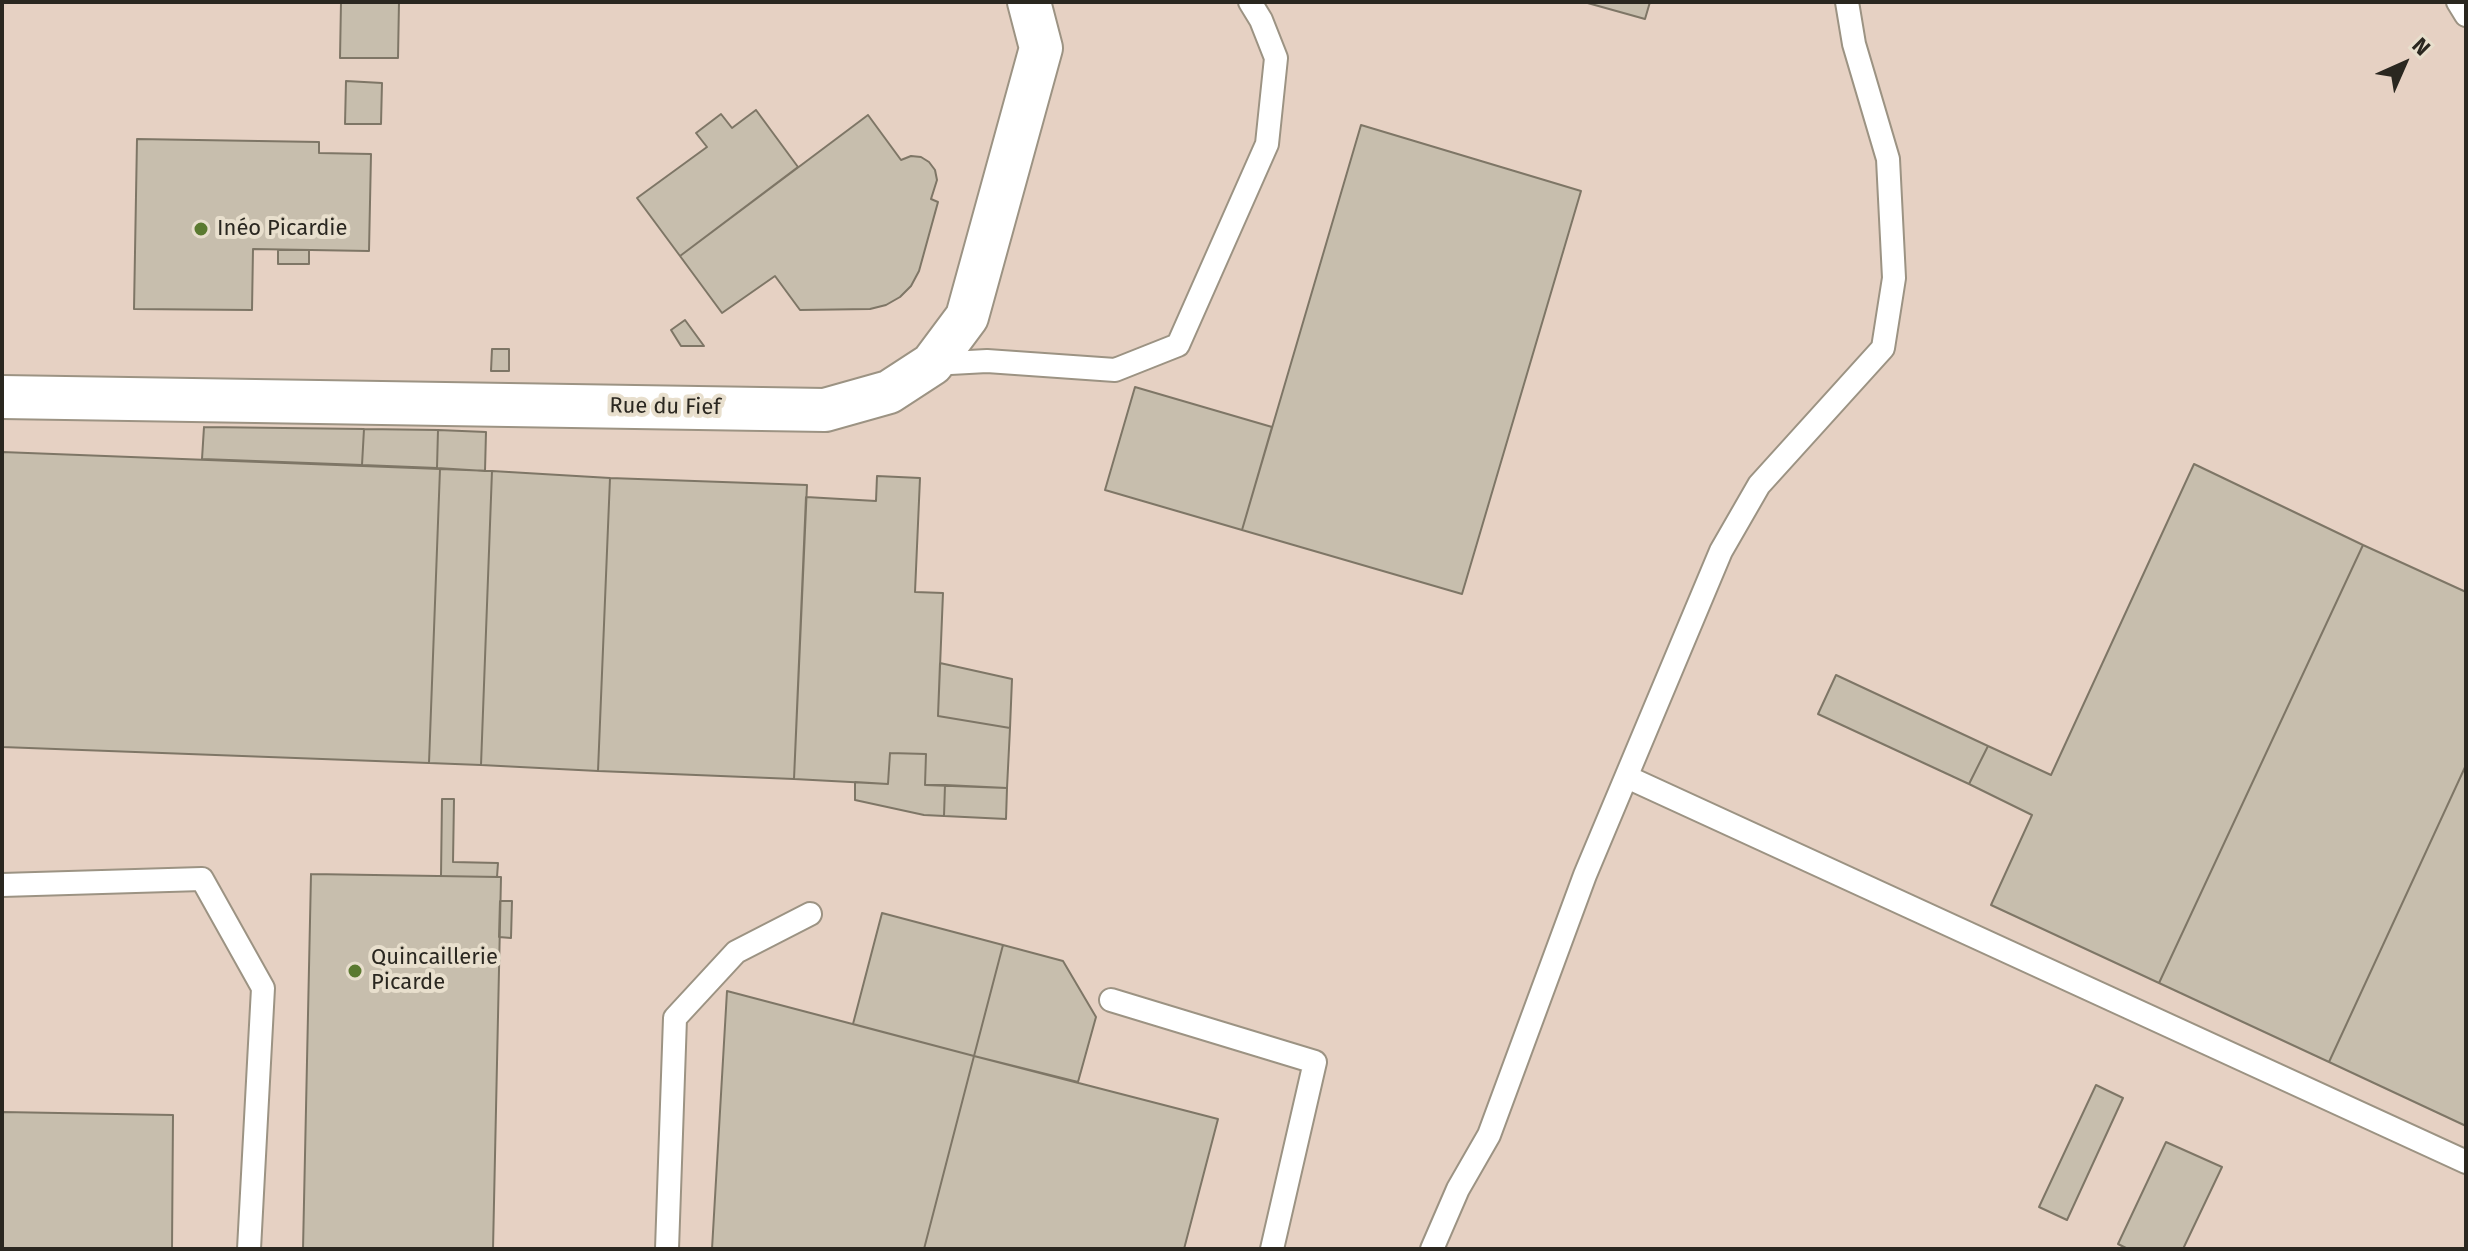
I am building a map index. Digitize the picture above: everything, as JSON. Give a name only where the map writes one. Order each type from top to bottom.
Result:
[{"type":"street","name":"Rue du Fief","points":[[2,397],[825,410],[889,392],[932,364],[967,317],[1041,48],[1029,2]]},
{"type":"lane","points":[[932,364],[987,361],[1115,370],[1178,345],[1267,144],[1276,58],[1250,2]]},
{"type":"lane","points":[[1432,1249],[1458,1189],[1489,1135],[1585,875],[1721,551],[1759,485],[1883,348],[1894,278],[1888,159],[1854,44],[1847,2]]},
{"type":"lane","points":[[2458,2],[2466,15]]},
{"type":"lane","points":[[1627,777],[2466,1162]]},
{"type":"lane","points":[[2,885],[202,879],[263,988],[249,1249]]},
{"type":"lane","points":[[667,1249],[675,1018],[736,952],[810,914]]},
{"type":"lane","points":[[1111,1000],[1315,1062],[1272,1249]]},
{"type":"shaded area","points":[[2,2],[2466,2],[2466,1249],[2,1249]]},
{"type":"building","points":[[341,2],[399,2],[398,58],[340,58]]},
{"type":"building","points":[[1584,2],[1650,2],[1645,19]]},
{"type":"building","points":[[346,81],[382,83],[381,124],[345,124]]},
{"type":"building","points":[[756,110],[798,167],[680,256],[637,198],[707,147],[696,133],[721,114],[732,128]]},
{"type":"building","points":[[868,115],[901,160],[911,156],[921,157],[935,170],[937,180],[931,199],[938,202],[919,271],[911,286],[886,305],[870,309],[800,310],[775,276],[722,313],[680,256]]},
{"type":"building","points":[[1361,125],[1581,191],[1462,594],[1242,530]]},
{"type":"building","points":[[137,139],[319,142],[319,153],[371,154],[369,251],[253,249],[252,310],[134,309]]},
{"type":"building","points":[[278,250],[309,250],[309,264],[278,264]]},
{"type":"building","points":[[685,320],[704,346],[681,346],[671,330]]},
{"type":"building","points":[[492,349],[509,349],[509,371],[491,371]]},
{"type":"building","points":[[1135,387],[1272,427],[1242,530],[1105,490]]},
{"type":"building","points":[[204,427],[364,429],[362,465],[202,459]]},
{"type":"building","points":[[364,429],[438,430],[437,468],[362,465]]},
{"type":"building","points":[[438,430],[486,432],[485,471],[437,468]]},
{"type":"building","points":[[2,452],[440,469],[429,763],[2,747]]},
{"type":"building","points":[[2194,464],[2363,545],[2159,983],[1991,905],[2032,815],[1969,784],[1988,746],[2051,775]]},
{"type":"building","points":[[440,469],[492,471],[481,765],[429,763]]},
{"type":"building","points":[[492,471],[610,478],[598,771],[481,765]]},
{"type":"building","points":[[877,476],[920,478],[915,592],[943,593],[938,716],[1010,728],[1007,788],[925,785],[926,754],[890,753],[888,784],[794,779],[806,497],[876,501]]},
{"type":"building","points":[[610,478],[807,485],[794,779],[598,771]]},
{"type":"building","points":[[2363,545],[2466,592],[2466,765],[2329,1062],[2159,983]]},
{"type":"building","points":[[940,663],[1012,679],[1010,728],[938,716]]},
{"type":"building","points":[[1836,675],[1988,746],[1969,784],[1818,714]]},
{"type":"building","points":[[890,753],[926,754],[925,785],[945,785],[944,816],[924,815],[855,800],[855,782],[888,784]]},
{"type":"building","points":[[2466,765],[2466,1126],[2329,1062]]},
{"type":"building","points":[[945,785],[1007,788],[1006,819],[944,816]]},
{"type":"building","points":[[442,799],[454,799],[453,862],[498,863],[497,877],[441,876]]},
{"type":"building","points":[[311,874],[501,877],[493,1249],[303,1249]]},
{"type":"building","points":[[500,901],[512,901],[511,938],[499,937]]},
{"type":"building","points":[[882,913],[1003,945],[974,1056],[853,1024]]},
{"type":"building","points":[[1003,945],[1063,961],[1096,1017],[1078,1082],[974,1056]]},
{"type":"building","points":[[727,991],[974,1056],[924,1249],[712,1249]]},
{"type":"building","points":[[974,1056],[1218,1119],[1184,1249],[924,1249]]},
{"type":"building","points":[[2096,1085],[2123,1098],[2067,1220],[2039,1207]]},
{"type":"building","points":[[2,1112],[173,1115],[172,1249],[2,1249]]},
{"type":"building","points":[[2166,1142],[2222,1167],[2183,1249],[2128,1249],[2118,1244]]},
{"type":"place","name":"Inéo Picardie","points":[[201,229]]},
{"type":"place","name":"Quincaillerie Picarde","points":[[355,971]]}]
